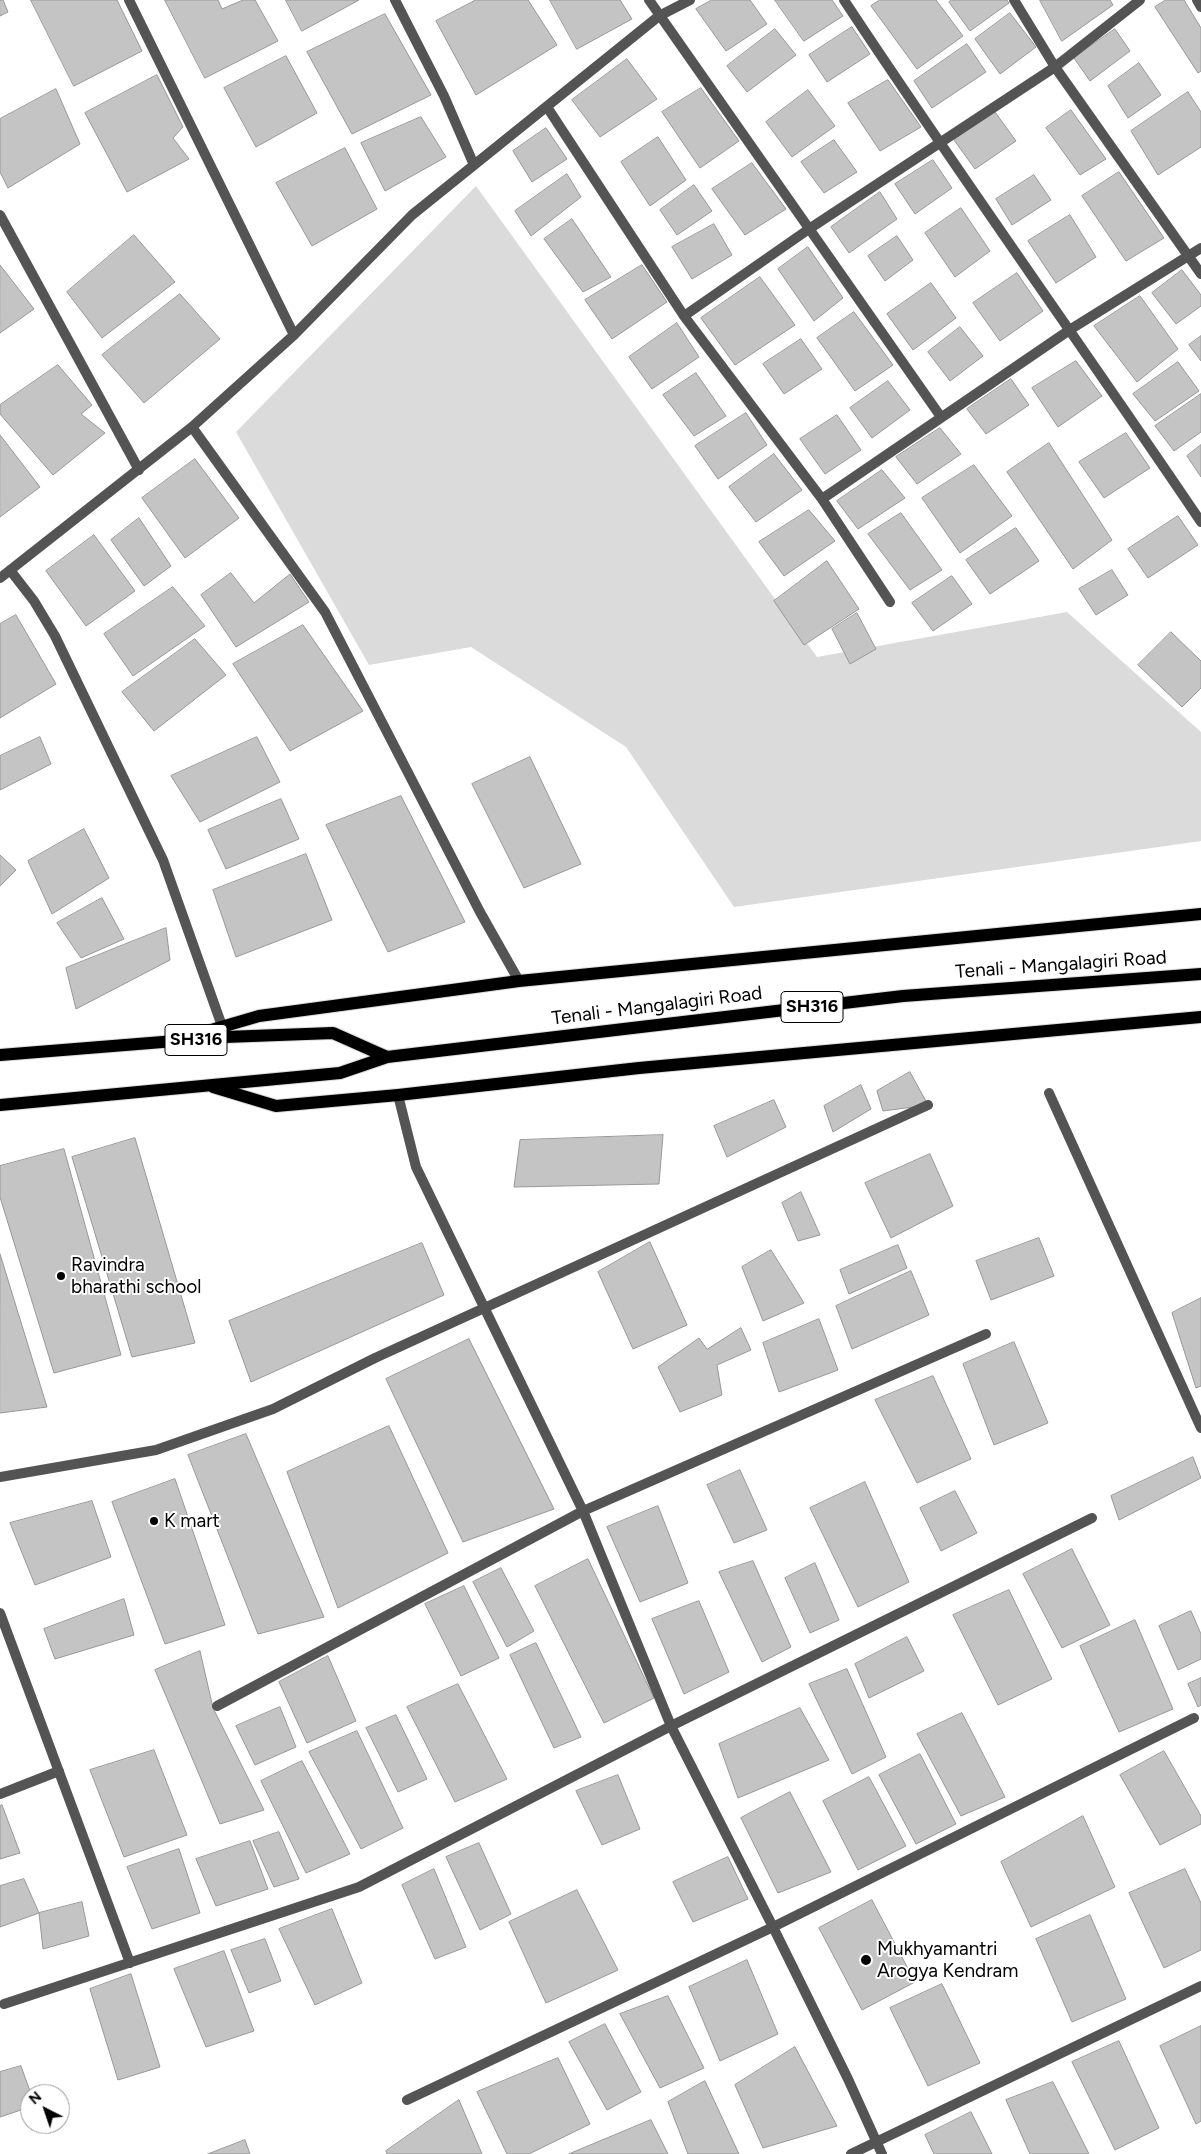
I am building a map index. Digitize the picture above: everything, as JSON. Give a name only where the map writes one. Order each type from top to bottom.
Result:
[{"type":"main road","points":[[170,1042],[259,1016],[519,981],[1201,914]]},
{"type":"main road","name":"Tenali - Mangalagiri Road","points":[[0,1105],[340,1073],[387,1057],[904,996],[1201,974]]},
{"type":"main road","points":[[206,1085],[276,1106],[398,1095],[638,1068],[1201,1017]]},
{"type":"main road","name":"Tenali - Mangalagiri Road","points":[[0,1055],[170,1042],[333,1033],[387,1057]]},
{"type":"street","points":[[129,0],[294,335]]},
{"type":"street","points":[[395,0],[444,96],[474,165]]},
{"type":"street","points":[[649,0],[941,417]]},
{"type":"street","points":[[0,578],[192,427],[294,335],[412,215],[659,16],[690,0]]},
{"type":"street","points":[[844,0],[938,143],[1071,329],[1201,522]]},
{"type":"street","points":[[1014,0],[1054,67],[1201,274]]},
{"type":"street","points":[[684,316],[809,229],[1054,67],[1140,0]]},
{"type":"street","points":[[1196,0],[1201,7]]},
{"type":"street","points":[[547,107],[684,316],[822,499],[890,602]]},
{"type":"street","points":[[0,215],[139,470]]},
{"type":"street","points":[[822,499],[1071,329],[1201,248]]},
{"type":"street","points":[[192,427],[325,612],[480,912],[519,981]]},
{"type":"street","points":[[10,570],[34,601],[55,636],[164,860],[222,1026]]},
{"type":"street","points":[[1049,1092],[1201,1428]]},
{"type":"street","points":[[398,1095],[416,1167],[583,1511],[671,1726],[773,1927],[882,2154]]},
{"type":"street","points":[[0,1477],[156,1450],[273,1409],[375,1358],[928,1105]]},
{"type":"street","points":[[216,1706],[583,1511],[986,1334]]},
{"type":"street","points":[[4,2004],[359,1887],[671,1726],[1092,1518]]},
{"type":"street","points":[[0,1613],[130,1963]]},
{"type":"street","points":[[407,2100],[773,1927],[1194,1718]]},
{"type":"street","points":[[0,1794],[59,1771]]},
{"type":"street","points":[[851,2154],[1201,1986]]},
{"type":"shaded area","points":[[476,186],[817,657],[1067,612],[1201,732],[1201,841],[734,907],[626,747],[471,647],[369,665],[236,432]]},
{"type":"building","points":[[0,0],[3,0],[8,12],[0,16]]},
{"type":"building","points":[[31,0],[117,0],[142,51],[74,86]]},
{"type":"building","points":[[165,0],[218,0],[222,9],[243,0],[255,0],[278,41],[205,78]]},
{"type":"building","points":[[286,0],[359,0],[302,31]]},
{"type":"building","points":[[476,0],[528,0],[557,45],[476,95],[436,21]]},
{"type":"building","points":[[550,0],[620,0],[632,19],[577,49]]},
{"type":"building","points":[[712,0],[750,0],[767,24],[726,51],[696,9]]},
{"type":"building","points":[[775,0],[832,0],[843,16],[804,41]]},
{"type":"building","points":[[880,0],[936,0],[963,36],[917,69],[871,6]]},
{"type":"building","points":[[952,0],[1007,0],[1009,3],[970,31],[949,2]]},
{"type":"building","points":[[1040,0],[1110,0],[1113,5],[1062,41]]},
{"type":"building","points":[[1166,0],[1184,0],[1201,28],[1201,71],[1198,73],[1155,7]]},
{"type":"building","points":[[1010,13],[1036,47],[1000,74],[975,39]]},
{"type":"building","points":[[385,14],[431,95],[352,134],[307,52]]},
{"type":"building","points":[[852,27],[870,54],[827,82],[809,55]]},
{"type":"building","points":[[775,29],[796,55],[747,92],[727,66]]},
{"type":"building","points":[[1115,29],[1130,51],[1090,81],[1074,58]]},
{"type":"building","points":[[967,44],[986,72],[932,108],[914,81]]},
{"type":"building","points":[[286,56],[317,113],[256,147],[224,88]]},
{"type":"building","points":[[627,59],[657,99],[600,137],[572,100]]},
{"type":"building","points":[[1139,63],[1161,95],[1128,118],[1108,86]]},
{"type":"building","points":[[157,75],[183,127],[173,138],[189,159],[127,192],[85,113]]},
{"type":"building","points":[[888,80],[921,127],[880,151],[848,103]]},
{"type":"building","points":[[701,88],[739,141],[700,168],[662,112]]},
{"type":"building","points":[[56,89],[80,144],[8,188],[0,172],[0,119]]},
{"type":"building","points":[[808,90],[835,126],[792,157],[766,122]]},
{"type":"building","points":[[1188,92],[1201,112],[1201,147],[1158,175],[1131,131]]},
{"type":"building","points":[[1071,110],[1106,159],[1080,175],[1046,128]]},
{"type":"building","points":[[995,112],[1016,141],[975,169],[954,140]]},
{"type":"building","points":[[421,117],[446,157],[385,191],[361,143]]},
{"type":"building","points":[[546,128],[567,159],[532,182],[513,151]]},
{"type":"building","points":[[658,137],[686,180],[650,206],[621,162]]},
{"type":"building","points":[[834,140],[857,172],[824,193],[801,162]]},
{"type":"building","points":[[345,148],[377,209],[312,246],[276,183]]},
{"type":"building","points":[[933,160],[952,188],[915,214],[895,184]]},
{"type":"building","points":[[752,163],[786,209],[745,235],[712,189]]},
{"type":"building","points":[[1119,172],[1164,238],[1126,261],[1082,196]]},
{"type":"building","points":[[567,174],[581,197],[531,236],[515,211]]},
{"type":"building","points":[[1034,175],[1051,200],[1012,225],[996,199]]},
{"type":"building","points":[[694,185],[712,211],[677,235],[660,210]]},
{"type":"building","points":[[880,192],[897,219],[849,253],[831,227]]},
{"type":"building","points":[[961,208],[990,251],[955,277],[925,233]]},
{"type":"building","points":[[1070,215],[1096,257],[1056,283],[1028,241]]},
{"type":"building","points":[[572,219],[611,277],[583,292],[544,239]]},
{"type":"building","points":[[714,224],[732,255],[692,279],[672,247]]},
{"type":"building","points":[[134,235],[175,282],[102,338],[67,292]]},
{"type":"building","points":[[897,236],[913,260],[885,281],[868,256]]},
{"type":"building","points":[[808,247],[843,298],[814,321],[778,269]]},
{"type":"building","points":[[0,265],[34,309],[0,333]]},
{"type":"building","points":[[642,265],[667,302],[612,339],[585,300]]},
{"type":"building","points":[[1182,270],[1201,295],[1201,306],[1176,324],[1152,293]]},
{"type":"building","points":[[1017,273],[1043,311],[1000,341],[973,303]]},
{"type":"building","points":[[760,277],[795,325],[735,365],[701,318]]},
{"type":"building","points":[[931,283],[956,318],[913,350],[887,314]]},
{"type":"building","points":[[180,294],[220,339],[144,403],[102,355]]},
{"type":"building","points":[[1140,296],[1178,349],[1137,382],[1094,326]]},
{"type":"building","points":[[854,312],[893,365],[855,391],[817,338]]},
{"type":"building","points":[[677,323],[699,357],[652,389],[629,357]]},
{"type":"building","points":[[960,327],[983,356],[950,381],[928,352]]},
{"type":"building","points":[[1201,336],[1201,361],[1189,345]]},
{"type":"building","points":[[801,339],[822,369],[784,394],[763,364]]},
{"type":"building","points":[[1076,361],[1102,396],[1058,427],[1032,388]]},
{"type":"building","points":[[1178,362],[1199,391],[1155,421],[1133,394]]},
{"type":"building","points":[[58,365],[92,405],[81,414],[105,433],[53,475],[0,414],[0,405]]},
{"type":"building","points":[[696,373],[726,416],[694,436],[663,395]]},
{"type":"building","points":[[1011,379],[1029,405],[986,434],[967,409]]},
{"type":"building","points":[[888,381],[910,410],[872,438],[850,408]]},
{"type":"building","points":[[1201,394],[1201,432],[1174,451],[1155,426]]},
{"type":"building","points":[[746,413],[767,445],[718,479],[695,446]]},
{"type":"building","points":[[837,415],[861,450],[825,474],[800,439]]},
{"type":"building","points":[[940,428],[961,454],[917,484],[896,457]]},
{"type":"building","points":[[1126,433],[1150,468],[1104,498],[1079,462]]},
{"type":"building","points":[[0,435],[40,487],[0,517]]},
{"type":"building","points":[[1049,443],[1112,540],[1073,569],[1007,472]]},
{"type":"building","points":[[1201,445],[1201,477],[1187,456]]},
{"type":"building","points":[[774,454],[802,490],[756,522],[729,487]]},
{"type":"building","points":[[195,459],[239,518],[185,558],[142,498]]},
{"type":"building","points":[[974,465],[1012,516],[960,553],[922,498]]},
{"type":"building","points":[[882,470],[905,498],[858,529],[837,501]]},
{"type":"building","points":[[809,510],[835,541],[784,576],[759,542]]},
{"type":"building","points":[[901,513],[942,570],[910,590],[868,534]]},
{"type":"building","points":[[1178,516],[1198,545],[1148,578],[1128,549]]},
{"type":"building","points":[[139,518],[171,566],[144,586],[111,540]]},
{"type":"building","points":[[1016,528],[1039,561],[990,594],[966,560]]},
{"type":"building","points":[[94,535],[135,591],[86,626],[46,571]]},
{"type":"building","points":[[827,561],[859,609],[804,645],[774,601]]},
{"type":"building","points":[[1112,570],[1128,595],[1096,615],[1079,589]]},
{"type":"building","points":[[231,573],[254,603],[290,574],[309,602],[236,647],[201,595]]},
{"type":"building","points":[[952,576],[972,604],[933,631],[912,603]]},
{"type":"building","points":[[173,587],[205,626],[133,676],[104,634]]},
{"type":"building","points":[[857,613],[876,649],[850,664],[832,629]]},
{"type":"building","points":[[16,615],[56,684],[0,718],[0,624]]},
{"type":"building","points":[[303,625],[363,711],[290,751],[233,664]]},
{"type":"building","points":[[1171,632],[1201,661],[1201,688],[1182,707],[1138,665]]},
{"type":"building","points":[[195,639],[226,675],[154,731],[122,692]]},
{"type":"building","points":[[40,737],[51,764],[0,790],[0,756]]},
{"type":"building","points":[[257,737],[280,782],[200,822],[171,776]]},
{"type":"building","points":[[530,757],[581,864],[524,888],[472,784]]},
{"type":"building","points":[[401,796],[465,922],[388,952],[326,825]]},
{"type":"building","points":[[281,799],[299,839],[226,869],[208,830]]},
{"type":"building","points":[[84,829],[109,878],[52,914],[28,861]]},
{"type":"building","points":[[306,854],[332,920],[236,957],[213,890]]},
{"type":"building","points":[[0,855],[16,870],[0,886]]},
{"type":"building","points":[[102,898],[124,939],[81,958],[57,923]]},
{"type":"building","points":[[166,928],[170,960],[76,1009],[66,968]]},
{"type":"building","points":[[910,1072],[928,1105],[883,1111],[877,1091]]},
{"type":"building","points":[[861,1085],[871,1109],[833,1132],[824,1106]]},
{"type":"building","points":[[774,1100],[786,1127],[727,1157],[714,1126]]},
{"type":"building","points":[[663,1135],[659,1184],[514,1187],[520,1140]]},
{"type":"building","points":[[135,1138],[195,1343],[132,1357],[72,1157]]},
{"type":"building","name":"Ravindra bharathi school","points":[[64,1149],[121,1355],[54,1373],[0,1197],[0,1166]]},
{"type":"building","points":[[930,1154],[953,1206],[891,1238],[865,1183]]},
{"type":"building","points":[[801,1192],[820,1235],[798,1241],[782,1203]]},
{"type":"building","points":[[1039,1238],[1054,1276],[991,1300],[976,1261]]},
{"type":"building","points":[[650,1242],[687,1325],[633,1349],[598,1272]]},
{"type":"building","points":[[422,1243],[444,1295],[251,1382],[229,1321]]},
{"type":"building","points":[[898,1245],[907,1268],[849,1294],[840,1270]]},
{"type":"building","points":[[771,1250],[804,1303],[763,1321],[742,1267]]},
{"type":"building","points":[[0,1254],[47,1407],[0,1413]]},
{"type":"building","points":[[911,1271],[929,1315],[852,1349],[836,1306]]},
{"type":"building","points":[[1201,1298],[1201,1386],[1196,1388],[1172,1313]]},
{"type":"building","points":[[819,1319],[838,1370],[779,1392],[763,1343]]},
{"type":"building","points":[[741,1328],[751,1350],[717,1365],[722,1395],[680,1412],[658,1367],[699,1338],[707,1349]]},
{"type":"building","points":[[469,1339],[554,1509],[463,1542],[386,1379]]},
{"type":"building","points":[[1014,1342],[1048,1423],[994,1445],[963,1364]]},
{"type":"building","points":[[933,1376],[971,1459],[917,1483],[875,1400]]},
{"type":"building","points":[[389,1426],[448,1553],[338,1608],[287,1472]]},
{"type":"building","points":[[246,1434],[324,1617],[258,1634],[188,1455]]},
{"type":"building","points":[[1193,1457],[1201,1478],[1119,1520],[1111,1496]]},
{"type":"building","points":[[740,1470],[767,1530],[734,1543],[707,1485]]},
{"type":"building","points":[[175,1479],[225,1625],[165,1644],[112,1502]]},
{"type":"building","points":[[865,1482],[909,1582],[858,1607],[810,1508]]},
{"type":"building","points":[[955,1491],[977,1533],[941,1551],[920,1508]]},
{"type":"building","points":[[92,1501],[111,1557],[35,1585],[10,1523]]},
{"type":"building","points":[[658,1506],[688,1583],[640,1602],[607,1527]]},
{"type":"building","points":[[1072,1549],[1110,1625],[1062,1648],[1023,1574]]},
{"type":"building","points":[[588,1559],[654,1698],[604,1723],[535,1586]]},
{"type":"building","points":[[753,1561],[791,1647],[762,1662],[719,1572]]},
{"type":"building","points":[[815,1563],[839,1620],[810,1633],[785,1578]]},
{"type":"building","points":[[501,1568],[534,1631],[507,1647],[473,1582]]},
{"type":"building","points":[[464,1586],[499,1658],[461,1676],[425,1604]]},
{"type":"building","points":[[1009,1590],[1052,1679],[998,1705],[953,1615]]},
{"type":"building","points":[[124,1599],[134,1635],[55,1659],[44,1629]]},
{"type":"building","points":[[699,1601],[729,1672],[684,1694],[652,1619]]},
{"type":"building","points":[[1191,1611],[1201,1634],[1201,1659],[1178,1670],[1159,1626]]},
{"type":"building","points":[[1135,1620],[1173,1709],[1119,1732],[1080,1646]]},
{"type":"building","points":[[907,1637],[924,1671],[869,1698],[855,1664]]},
{"type":"building","points":[[536,1643],[581,1737],[554,1748],[510,1655]]},
{"type":"building","points":[[200,1651],[213,1708],[264,1810],[220,1824],[155,1670]]},
{"type":"building","points":[[328,1656],[356,1721],[307,1743],[279,1682]]},
{"type":"building","points":[[847,1669],[886,1757],[852,1774],[809,1684]]},
{"type":"building","points":[[1201,1678],[1201,1705],[1198,1707],[1188,1684]]},
{"type":"building","points":[[458,1684],[507,1779],[455,1802],[407,1707]]},
{"type":"building","points":[[280,1707],[296,1747],[255,1765],[236,1726]]},
{"type":"building","points":[[800,1708],[829,1760],[738,1798],[719,1744]]},
{"type":"building","points":[[962,1713],[1005,1797],[961,1816],[917,1734]]},
{"type":"building","points":[[396,1715],[427,1779],[398,1792],[366,1728]]},
{"type":"building","points":[[357,1731],[403,1828],[361,1849],[309,1752]]},
{"type":"building","points":[[154,1750],[187,1835],[124,1857],[90,1770]]},
{"type":"building","points":[[1164,1751],[1201,1816],[1201,1824],[1160,1845],[1120,1775]]},
{"type":"building","points":[[920,1754],[956,1824],[916,1844],[879,1775]]},
{"type":"building","points":[[302,1761],[350,1854],[306,1873],[261,1781]]},
{"type":"building","points":[[618,1775],[640,1829],[602,1845],[576,1791]]},
{"type":"building","points":[[869,1777],[906,1846],[858,1870],[823,1801]]},
{"type":"building","points":[[790,1792],[831,1872],[778,1893],[741,1818]]},
{"type":"building","points":[[2,1805],[20,1853],[0,1859],[0,1806]]},
{"type":"building","points":[[1083,1816],[1115,1887],[1031,1927],[1001,1862]]},
{"type":"building","points":[[279,1832],[299,1879],[274,1887],[253,1841]]},
{"type":"building","points":[[250,1841],[268,1889],[216,1906],[196,1859]]},
{"type":"building","points":[[479,1843],[511,1914],[480,1930],[446,1857]]},
{"type":"building","points":[[179,1849],[200,1913],[152,1929],[127,1867]]},
{"type":"building","points":[[728,1857],[748,1899],[693,1922],[673,1882]]},
{"type":"building","points":[[434,1869],[466,1947],[435,1959],[402,1885]]},
{"type":"building","points":[[1185,1869],[1201,1903],[1201,1950],[1164,1968],[1129,1893]]},
{"type":"building","points":[[24,1879],[39,1913],[0,1927],[0,1886]]},
{"type":"building","points":[[577,1890],[618,1970],[546,2003],[509,1922]]},
{"type":"building","points":[[872,1900],[915,1982],[862,2010],[819,1928]]},
{"type":"building","points":[[82,1902],[89,1936],[43,1949],[39,1913]]},
{"type":"building","points":[[332,1909],[362,1983],[315,2005],[279,1929]]},
{"type":"building","points":[[1090,1915],[1126,1999],[1072,2022],[1036,1939]]},
{"type":"building","points":[[265,1939],[281,1981],[249,1993],[231,1950]]},
{"type":"building","points":[[224,1951],[254,2031],[206,2047],[174,1969]]},
{"type":"building","points":[[747,1960],[778,2034],[720,2061],[689,1987]]},
{"type":"building","points":[[131,1974],[160,2067],[118,2080],[90,1989]]},
{"type":"building","points":[[942,1984],[980,2063],[928,2086],[890,2008]]},
{"type":"building","points":[[668,1996],[704,2068],[660,2088],[620,2014]]},
{"type":"building","points":[[605,2024],[641,2092],[607,2110],[569,2042]]},
{"type":"building","points":[[1201,2026],[1201,2121],[1196,2124],[1160,2046]]},
{"type":"building","points":[[1119,2041],[1159,2128],[1115,2150],[1072,2062]]},
{"type":"building","points":[[795,2047],[837,2126],[763,2148],[735,2085]]},
{"type":"building","points":[[558,2058],[590,2124],[529,2154],[507,2154],[477,2092]]},
{"type":"building","points":[[21,2066],[27,2084],[20,2084],[20,2110],[0,2117],[0,2072]]},
{"type":"building","points":[[705,2081],[739,2154],[688,2154],[668,2102]]},
{"type":"building","points":[[1053,2082],[1089,2154],[1030,2154],[1006,2100]]},
{"type":"building","points":[[459,2100],[482,2154],[387,2154],[386,2151]]},
{"type":"building","points":[[971,2112],[992,2154],[934,2154],[925,2135]]},
{"type":"building","points":[[651,2120],[668,2154],[569,2154]]},
{"type":"building","points":[[245,2140],[250,2154],[208,2154]]},
{"type":"place","name":"Ravindra bharathi school","points":[[61,1276]]},
{"type":"place","name":"K mart","points":[[154,1521]]},
{"type":"place","name":"Mukhyamantri Arogya Kendram","points":[[866,1960]]}]
